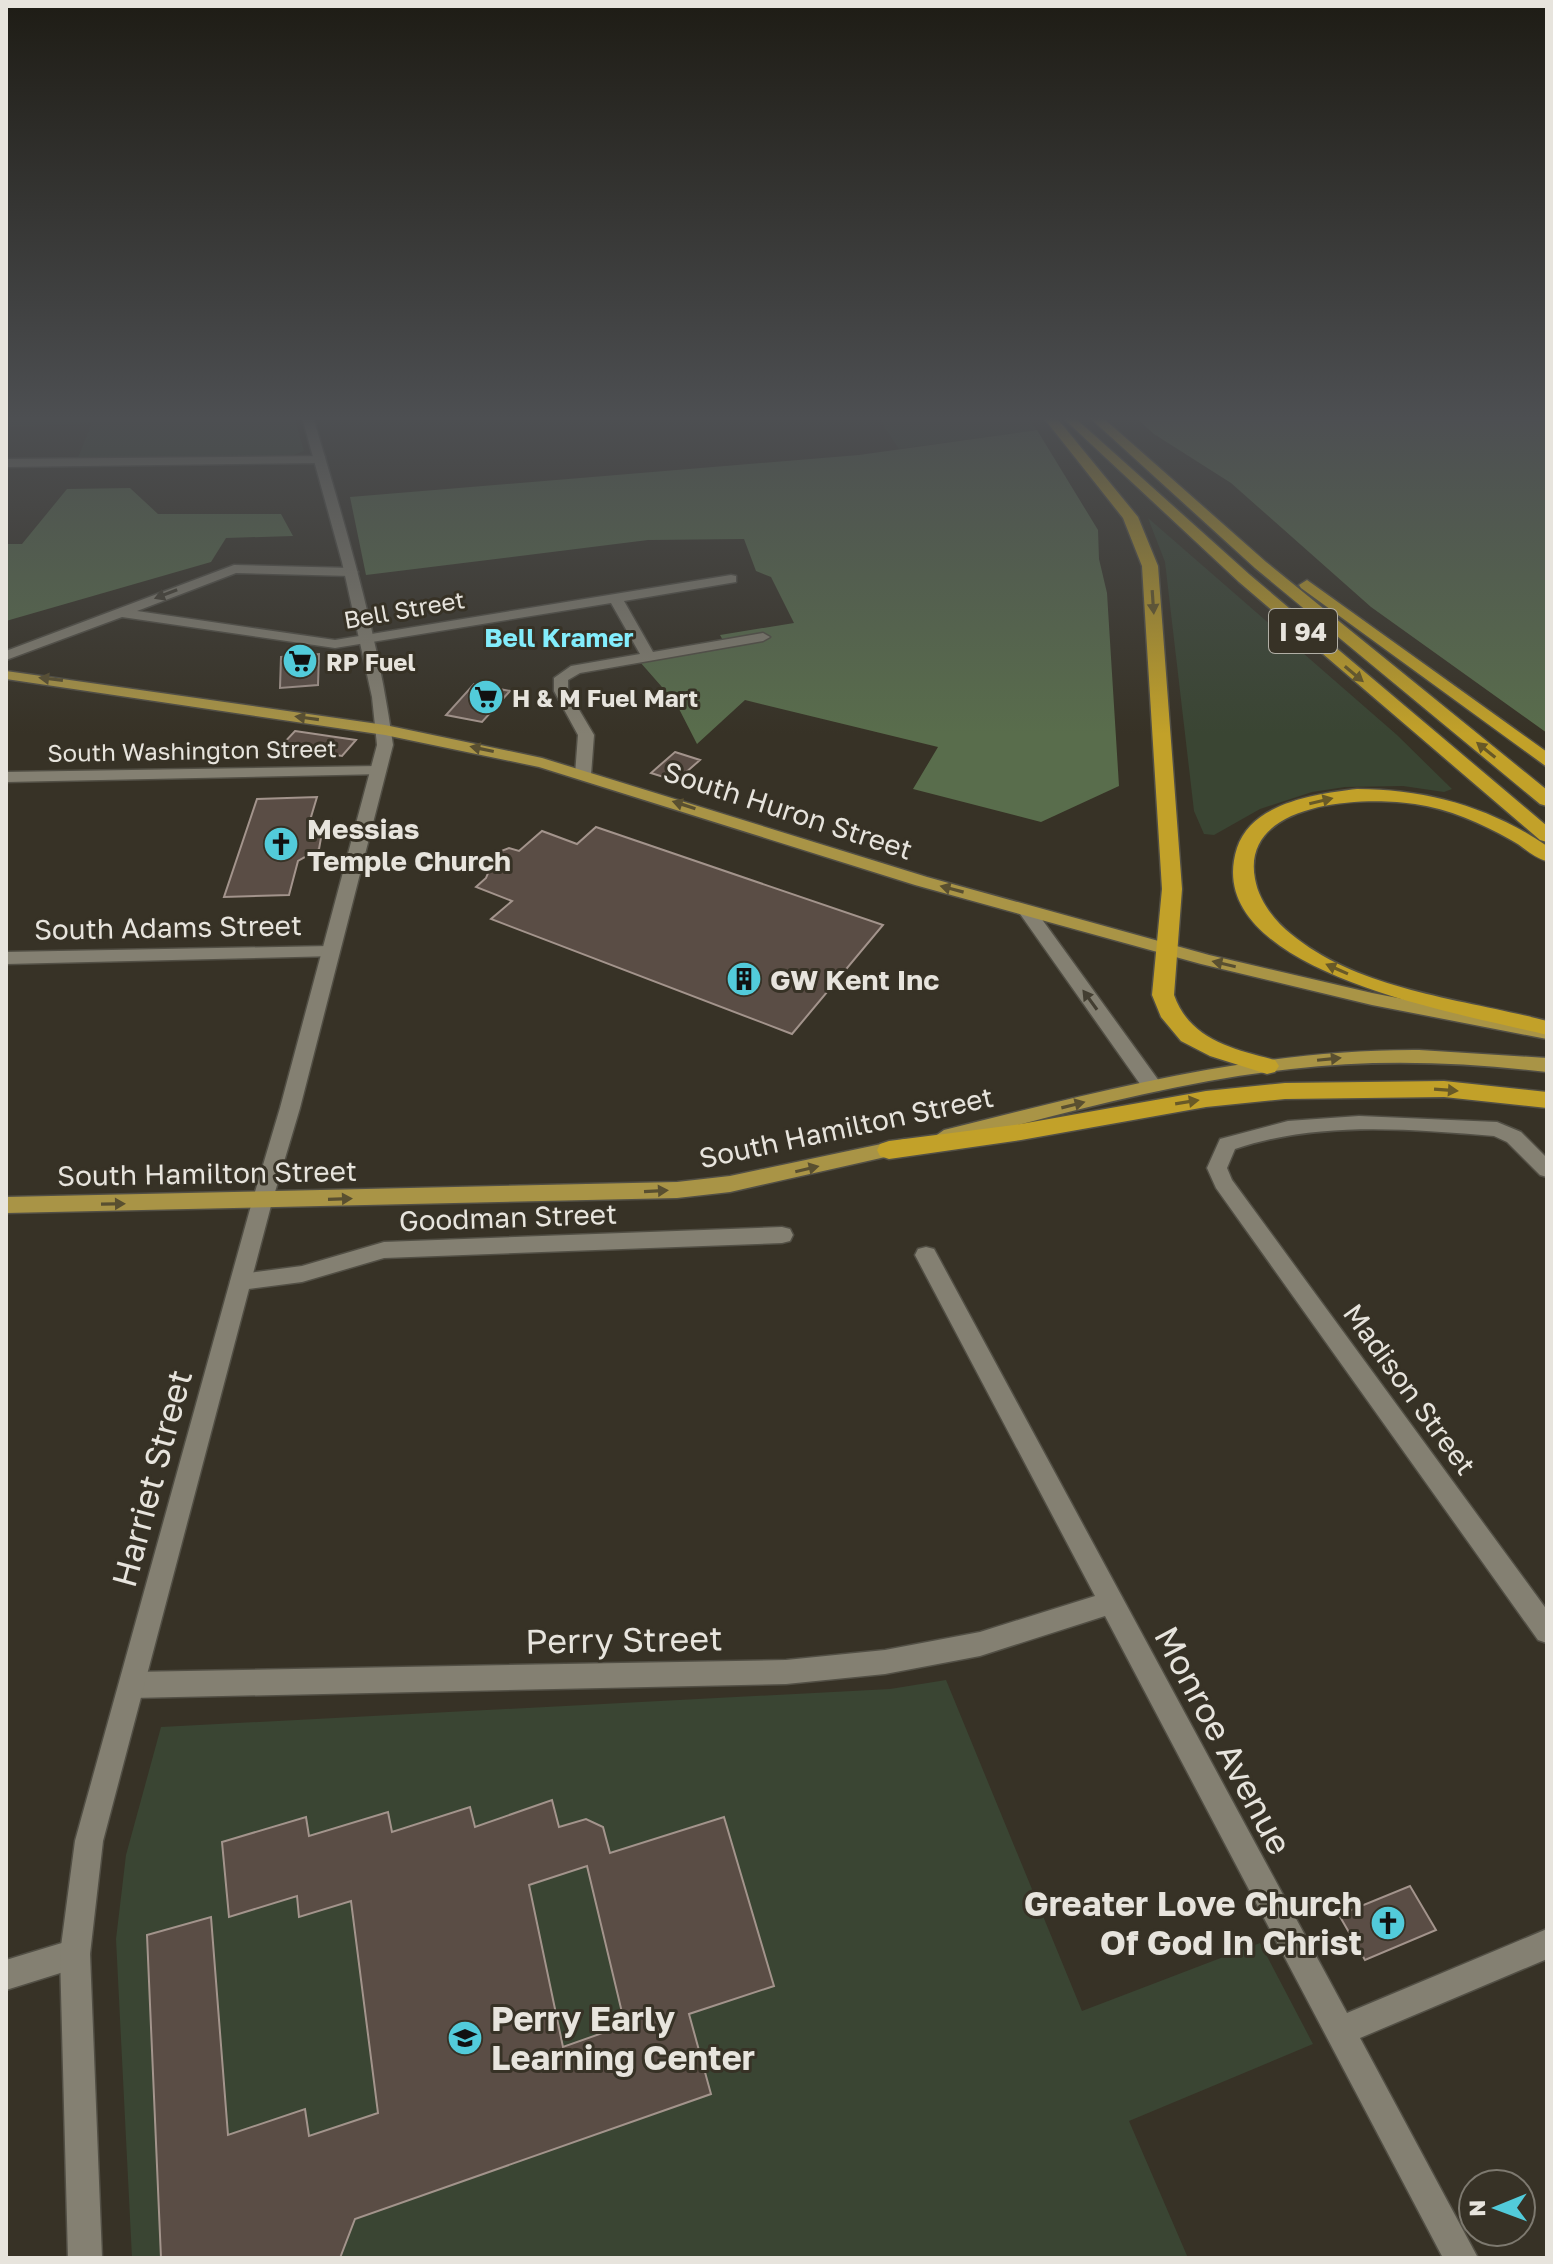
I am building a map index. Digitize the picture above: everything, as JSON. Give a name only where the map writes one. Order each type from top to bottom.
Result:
[{"type":"highway","points":[[1132,523],[1150,566],[1157,703],[1170,847],[1168,949],[1163,995],[1175,1025],[1205,1046],[1267,1066]]},
{"type":"highway","name":"I 94","points":[[1179,523],[1547,836]]},
{"type":"highway","name":"I 94","points":[[1211,523],[1547,800]]},
{"type":"highway","points":[[1228,523],[1307,585],[1547,761]]},
{"type":"highway","points":[[1547,855],[1498,824],[1433,802],[1394,797],[1329,798],[1279,815],[1261,827],[1243,857],[1242,877],[1249,901],[1265,922],[1315,959],[1397,989],[1547,1030]]},
{"type":"highway","points":[[889,1150],[1021,1132],[1206,1099],[1285,1091],[1444,1089],[1547,1100]]},
{"type":"main road","name":"South Huron Street","points":[[6,675],[385,730],[480,748],[583,775],[1027,911],[1168,949],[1372,999],[1547,1030]]},
{"type":"main road","name":"South Hamilton Street","points":[[6,1205],[262,1202],[677,1190],[730,1184],[889,1150],[1152,1086],[1267,1066],[1340,1058],[1416,1056],[1547,1065]]},
{"type":"street","points":[[338,523],[367,638],[385,730]]},
{"type":"street","points":[[6,656],[221,572],[244,567],[351,572]]},
{"type":"street","name":"Bell Street","points":[[118,612],[335,644],[731,579]]},
{"type":"street","points":[[615,597],[648,656]]},
{"type":"street","points":[[583,775],[586,735],[561,691],[561,678],[576,669],[763,637]]},
{"type":"street","name":"Harriet Street","points":[[85,2258],[75,1954],[89,1841],[330,952],[378,771],[385,730]]},
{"type":"street","name":"South Washington Street","points":[[6,777],[378,771]]},
{"type":"street","points":[[1027,911],[1152,1086]]},
{"type":"street","name":"South Adams Street","points":[[6,958],[330,952]]},
{"type":"street","name":"Madison Street","points":[[1547,1170],[1514,1137],[1497,1129],[1383,1123],[1310,1127],[1244,1136],[1227,1144],[1217,1168],[1223,1183],[1547,1631]]},
{"type":"street","name":"Goodman Street","points":[[241,1282],[306,1273],[338,1264],[361,1253],[384,1250],[782,1235]]},
{"type":"street","name":"Monroe Avenue","points":[[926,1255],[1018,1422],[1110,1603],[1461,2258]]},
{"type":"street","name":"Perry Street","points":[[132,1685],[786,1672],[885,1662],[980,1644],[1110,1603]]},
{"type":"street","points":[[1340,2031],[1547,1944]]},
{"type":"street","points":[[6,1975],[75,1954]]},
{"type":"green space","points":[[39,523],[286,523],[293,536],[226,538],[211,562],[6,621],[6,544],[22,544]]},
{"type":"green space","points":[[355,523],[1094,523],[1098,530],[1099,559],[1107,593],[1119,786],[1041,822],[913,789],[938,747],[745,700],[697,744],[676,703],[640,662],[726,646],[720,635],[794,623],[771,577],[756,571],[744,539],[648,540],[366,575]]},
{"type":"green space","points":[[1150,523],[1397,735],[1452,789],[1444,792],[1403,786],[1345,787],[1312,792],[1260,809],[1214,835],[1204,834],[1194,811],[1165,562]]},
{"type":"green space","points":[[1276,523],[1547,523],[1547,733],[1371,607]]},
{"type":"green space","points":[[946,1680],[1082,2011],[1260,1943],[1313,2044],[1129,2121],[1188,2258],[132,2258],[116,1939],[126,1855],[161,1727],[890,1689]]},
{"type":"building","points":[[319,654],[318,685],[280,688],[281,657]]},
{"type":"building","points":[[474,684],[510,691],[482,722],[446,715]]},
{"type":"building","points":[[295,731],[356,740],[342,756],[281,746]]},
{"type":"building","points":[[675,752],[700,760],[676,781],[651,773]]},
{"type":"building","name":"Messias Temple Church","points":[[317,797],[308,827],[321,838],[319,849],[298,861],[289,895],[224,897],[257,799]]},
{"type":"building","name":"GW Kent Inc","points":[[596,827],[883,925],[792,1034],[491,919],[512,901],[476,887],[486,878],[501,851],[509,848],[519,851],[542,831],[577,844]]},
{"type":"building","name":"Perry Early Learning Center","points":[[552,1800],[559,1827],[586,1819],[603,1827],[610,1853],[724,1817],[774,1986],[689,2014],[711,2094],[355,2219],[340,2258],[161,2258],[147,1935],[211,1917],[228,2135],[305,2109],[309,2136],[378,2113],[351,1901],[299,1917],[297,1896],[229,1917],[222,1842],[306,1817],[309,1836],[388,1812],[392,1832],[470,1807],[475,1827]],"holes":[[[587,1866],[625,2025],[563,2047],[529,1885]]]},
{"type":"building","name":"Greater Love Church Of God In Christ","points":[[1410,1886],[1436,1930],[1365,1960],[1339,1915]]},
{"type":"place","name":"RP Fuel","points":[[300,661]]},
{"type":"place","name":"H & M Fuel Mart","points":[[486,697]]},
{"type":"place","name":"Messias Temple Church","points":[[281,844]]},
{"type":"place","name":"GW Kent Inc","points":[[744,979]]},
{"type":"place","name":"Greater Love Church Of God In Christ","points":[[1388,1923]]},
{"type":"place","name":"Perry Early Learning Center","points":[[465,2038]]},
{"type":"district","name":"Bell Kramer","points":[[559,637]]}]
